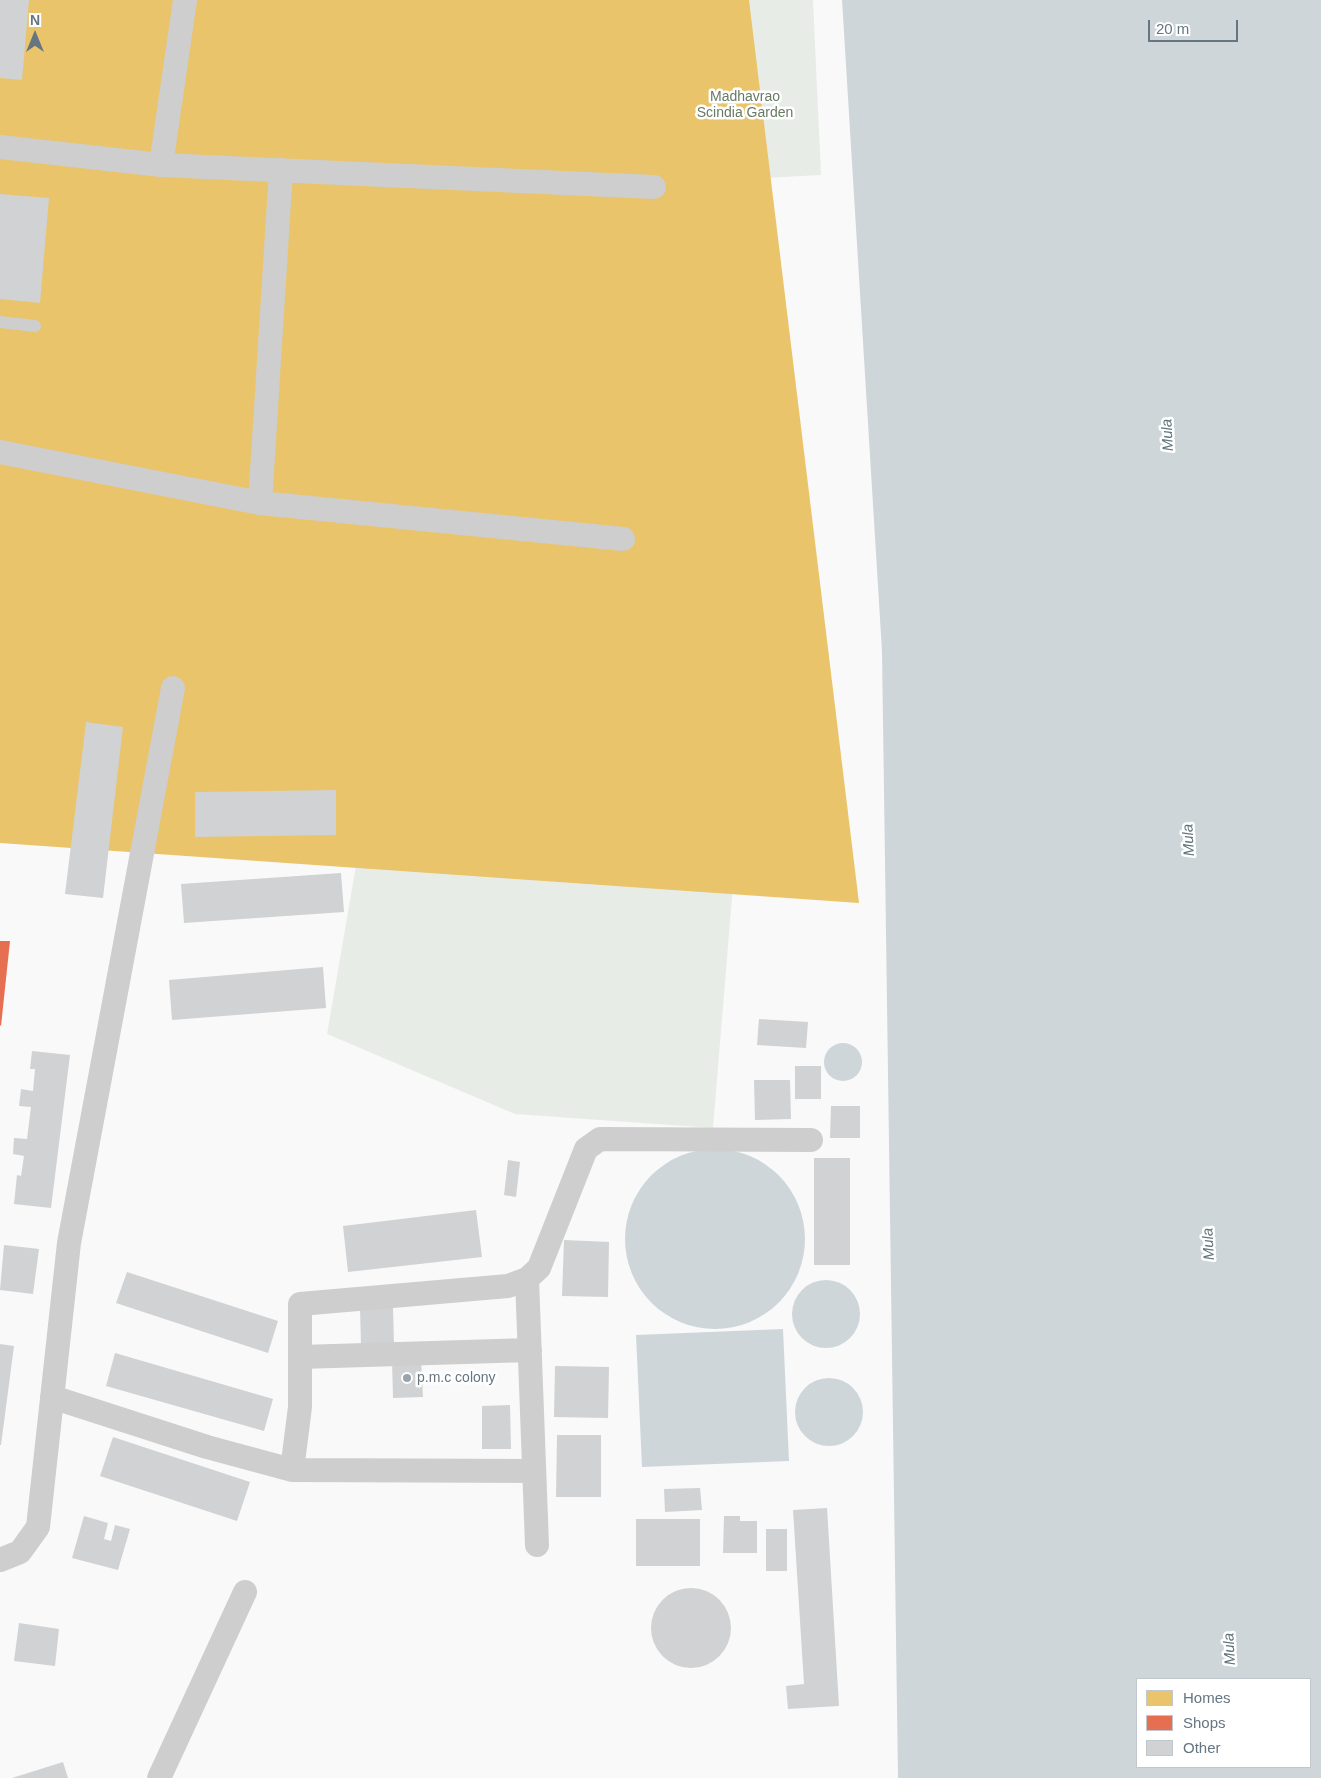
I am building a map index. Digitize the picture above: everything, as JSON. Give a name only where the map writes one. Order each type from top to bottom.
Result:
[{"type":"street","points":[[161,165],[185,0]]},
{"type":"street","points":[[0,147],[161,165],[654,187]]},
{"type":"street","points":[[260,503],[281,170]]},
{"type":"street","points":[[0,452],[260,503],[623,539]]},
{"type":"street","points":[[0,1560],[20,1552],[38,1527],[69,1243],[173,688]]},
{"type":"street","points":[[292,1470],[300,1407],[300,1304],[508,1286],[527,1279],[538,1268],[586,1149],[600,1139],[811,1140]]},
{"type":"street","points":[[527,1279],[537,1545]]},
{"type":"street","points":[[300,1357],[530,1350]]},
{"type":"street","points":[[52,1397],[207,1447],[292,1470],[534,1471]]},
{"type":"street","points":[[159,1778],[245,1592]]},
{"type":"lane","points":[[0,322],[34,326]]},
{"type":"green space","name":"Madhavrao Scindia Garden","points":[[672,0],[813,0],[821,175],[673,183]]},
{"type":"green space","points":[[745,740],[713,1128],[515,1114],[327,1034],[368,796]]},
{"type":"water","name":"Mula","points":[[842,0],[1321,0],[1321,1778],[898,1778],[882,651]]},
{"type":"water","points":[[843,1043],[857,1048],[862,1062],[857,1076],[843,1081],[829,1076],[824,1062],[829,1048]]},
{"type":"water","points":[[724,1149],[733,1150],[758,1159],[779,1175],[795,1196],[804,1221],[804,1257],[795,1282],[779,1303],[758,1319],[750,1322],[733,1328],[706,1329],[697,1328],[672,1319],[645,1296],[635,1282],[626,1257],[625,1230],[626,1221],[635,1196],[658,1169],[672,1159],[697,1150]]},
{"type":"water","points":[[826,1280],[839,1283],[850,1290],[857,1301],[860,1314],[857,1327],[850,1338],[839,1345],[826,1348],[813,1345],[802,1338],[795,1327],[792,1314],[795,1301],[802,1290],[813,1283]]},
{"type":"water","points":[[783,1329],[789,1461],[642,1467],[636,1335]]},
{"type":"water","points":[[822,1378],[836,1378],[848,1383],[858,1393],[863,1405],[863,1419],[858,1431],[848,1441],[836,1446],[822,1446],[810,1441],[800,1431],[795,1419],[795,1405],[800,1393],[810,1383]]},
{"type":"building: Homes","points":[[0,0],[749,0],[859,903],[0,843]]},
{"type":"building: Shops","points":[[0,941],[10,941],[1,1026],[0,1025]]},
{"type":"building: Other","points":[[0,0],[29,0],[22,80],[0,78]]},
{"type":"building: Other","points":[[0,194],[49,198],[40,303],[0,299]]},
{"type":"building: Other","points":[[86,722],[123,727],[103,898],[65,894]]},
{"type":"building: Other","points":[[336,790],[336,835],[195,837],[195,792]]},
{"type":"building: Other","points":[[341,873],[344,912],[184,923],[181,884]]},
{"type":"building: Other","points":[[323,967],[326,1008],[172,1020],[169,980]]},
{"type":"building: Other","points":[[759,1019],[808,1022],[806,1048],[757,1045]]},
{"type":"building: Other","points":[[32,1051],[70,1055],[51,1208],[14,1204],[17,1175],[21,1176],[24,1156],[13,1154],[14,1138],[27,1139],[31,1107],[19,1106],[21,1089],[33,1091],[35,1069],[30,1069]]},
{"type":"building: Other","points":[[795,1066],[821,1066],[821,1099],[795,1099]]},
{"type":"building: Other","points":[[754,1080],[790,1080],[791,1119],[755,1120]]},
{"type":"building: Other","points":[[831,1106],[860,1106],[860,1138],[830,1138]]},
{"type":"building: Other","points":[[814,1158],[850,1158],[850,1265],[814,1265]]},
{"type":"building: Other","points":[[508,1160],[520,1162],[516,1197],[504,1195]]},
{"type":"building: Other","points":[[476,1210],[482,1257],[348,1272],[343,1226]]},
{"type":"building: Other","points":[[564,1240],[609,1242],[608,1297],[562,1296]]},
{"type":"building: Other","points":[[4,1245],[39,1249],[33,1294],[0,1290]]},
{"type":"building: Other","points":[[127,1272],[278,1321],[268,1353],[116,1303]]},
{"type":"building: Other","points":[[360,1307],[393,1307],[394,1345],[361,1346]]},
{"type":"building: Other","points":[[0,1344],[14,1346],[1,1445],[0,1445]]},
{"type":"building: Other","points":[[115,1353],[273,1399],[264,1431],[106,1386]]},
{"type":"building: Other","name":"p.m.c colony","points":[[421,1358],[423,1397],[393,1398],[392,1359]]},
{"type":"building: Other","points":[[555,1366],[609,1367],[608,1418],[554,1417]]},
{"type":"building: Other","points":[[510,1405],[511,1449],[482,1449],[482,1406]]},
{"type":"building: Other","points":[[557,1435],[601,1435],[601,1497],[556,1497]]},
{"type":"building: Other","points":[[113,1437],[250,1482],[237,1521],[100,1476]]},
{"type":"building: Other","points":[[700,1488],[702,1510],[665,1512],[664,1489]]},
{"type":"building: Other","points":[[827,1508],[839,1706],[788,1709],[786,1686],[804,1684],[793,1510]]},
{"type":"building: Other","points":[[84,1516],[108,1523],[104,1539],[111,1541],[115,1525],[130,1529],[118,1570],[72,1558]]},
{"type":"building: Other","points":[[724,1516],[740,1516],[740,1521],[757,1521],[757,1553],[723,1553]]},
{"type":"building: Other","points":[[636,1519],[700,1519],[700,1566],[636,1566]]},
{"type":"building: Other","points":[[766,1529],[787,1529],[787,1571],[766,1571]]},
{"type":"building: Other","points":[[691,1588],[706,1591],[719,1600],[728,1613],[731,1628],[728,1643],[719,1656],[706,1665],[691,1668],[676,1665],[663,1656],[654,1643],[651,1628],[654,1613],[663,1600],[676,1591]]},
{"type":"building: Other","points":[[19,1623],[59,1629],[55,1666],[14,1661]]},
{"type":"building: Other","points":[[63,1762],[68,1778],[12,1778]]},
{"type":"place","name":"p.m.c colony","points":[[407,1378]]}]
